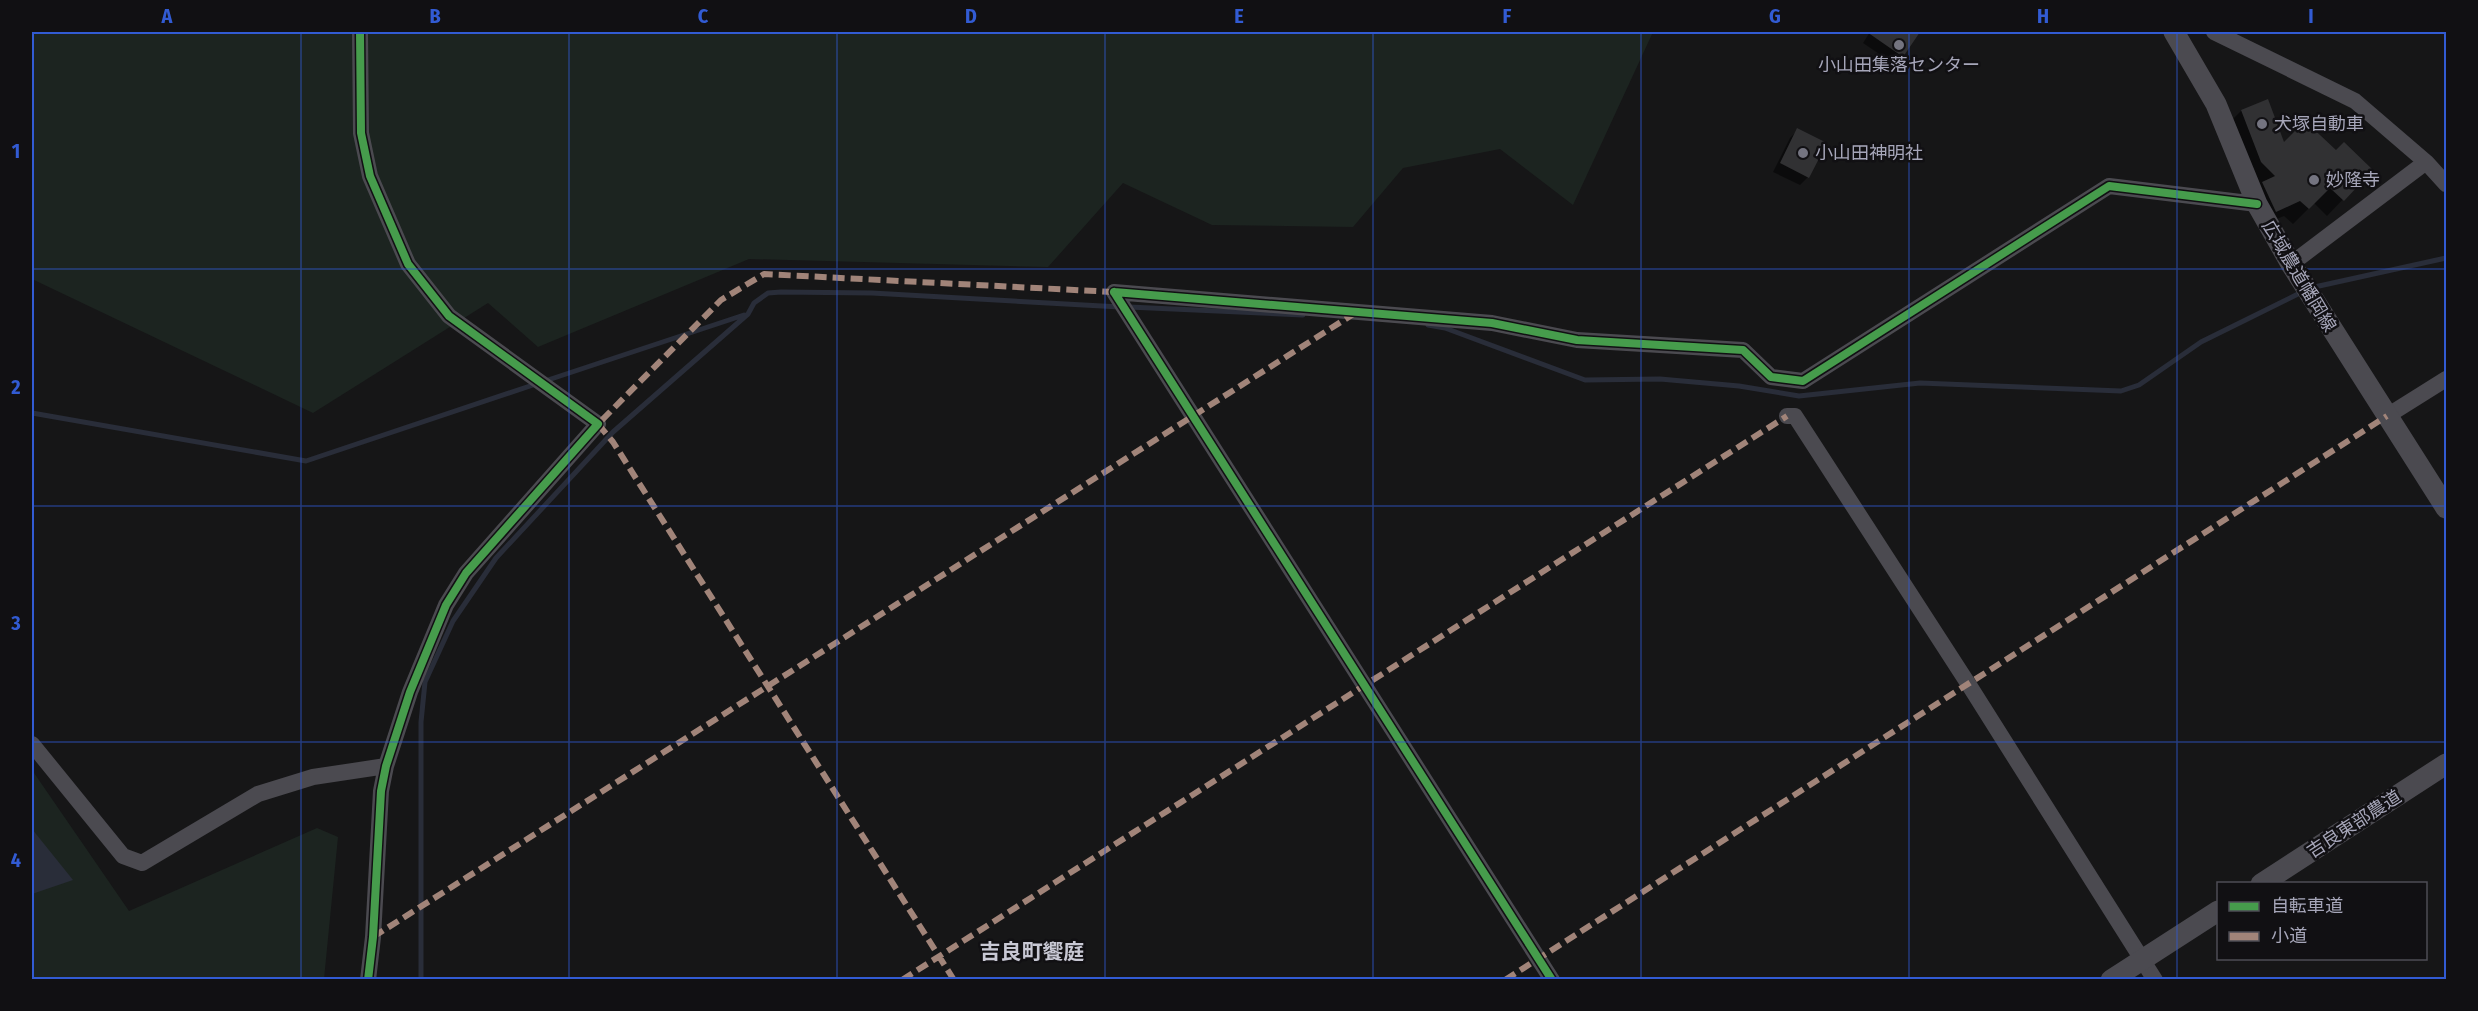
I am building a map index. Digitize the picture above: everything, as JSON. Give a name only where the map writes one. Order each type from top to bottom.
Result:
[{"type":"street","points":[[360,32],[361,133],[380,204],[408,264],[449,316],[598,424],[466,573],[446,604],[411,692],[386,766],[381,791],[373,937],[368,980]]},
{"type":"street","name":"広域農道幡岡線","points":[[2174,32],[2216,104],[2257,204],[2295,272],[2446,508]]},
{"type":"street","points":[[2214,32],[2355,101],[2444,177]]},
{"type":"street","points":[[2295,272],[2426,162]]},
{"type":"street","points":[[1552,980],[1113,292],[1492,323],[1577,340],[1743,350],[1771,377],[1803,381],[2109,186],[2257,204]]},
{"type":"street","points":[[2387,416],[2446,379]]},
{"type":"street","points":[[1787,416],[1795,416],[2155,980]]},
{"type":"street","points":[[32,744],[123,855],[142,863],[258,794],[313,777],[386,766]]},
{"type":"street","name":"吉良東部農道","points":[[2264,882],[2446,764]]},
{"type":"street","points":[[2111,980],[2217,912]]},
{"type":"shaded area","points":[[32,32],[1653,32],[1573,205],[1500,149],[1403,168],[1353,227],[1212,225],[1123,183],[1048,267],[749,259],[538,347],[488,303],[313,413],[32,279]]},
{"type":"shaded area","points":[[32,770],[129,911],[317,828],[338,837],[324,979],[32,979]]},
{"type":"water","points":[[32,829],[73,880],[32,894]]},
{"type":"building","name":"小山田集落センター","points":[[1867,32],[1920,32],[1903,57]]},
{"type":"building","name":"妙隆寺","points":[[2268,99],[2284,142],[2305,121],[2336,150],[2344,142],[2373,170],[2344,201],[2330,188],[2309,209],[2300,201],[2276,212],[2262,182],[2275,176],[2261,162],[2241,110]]},
{"type":"building","name":"小山田神明社","points":[[1797,128],[1827,143],[1809,178],[1780,163]]},
{"type":"waterway","points":[[2310,288],[2446,258]]},
{"type":"waterway","points":[[1428,325],[1445,328],[1585,380],[1660,379],[1739,386],[1799,396],[1920,383],[2121,391],[2139,385],[2201,342],[2302,292]]},
{"type":"waterway","points":[[421,980],[421,722],[425,682],[453,621],[496,558],[613,432],[748,314],[754,303],[768,293],[872,293],[1120,307]]},
{"type":"waterway","points":[[1129,307],[1303,315]]},
{"type":"waterway","points":[[545,381],[744,315]]},
{"type":"waterway","points":[[32,413],[306,461],[536,384]]},
{"type":"marked path","points":[[954,980],[613,442],[598,424],[721,300],[764,274],[1114,292]]},
{"type":"marked path","points":[[373,937],[1355,313]]},
{"type":"marked path","points":[[902,980],[1787,416]]},
{"type":"marked path","points":[[1505,980],[2387,416]]},
{"type":"cycle path","points":[[360,32],[361,133],[370,176],[408,264],[449,316],[598,424],[466,573],[446,605],[410,692],[386,766],[381,791],[373,937],[368,980]]},
{"type":"cycle path","points":[[1114,292],[1492,323],[1577,340],[1743,350],[1771,377],[1803,381],[2109,186],[2257,204]]},
{"type":"cycle path","points":[[1114,292],[1552,980]]},
{"type":"place","name":"小山田集落センター","points":[[1899,45]]},
{"type":"place","name":"犬塚自動車","points":[[2262,124]]},
{"type":"place","name":"小山田神明社","points":[[1803,153]]},
{"type":"place","name":"妙隆寺","points":[[2314,180]]},
{"type":"district","name":"吉良町饗庭","points":[[1032,952]]}]
